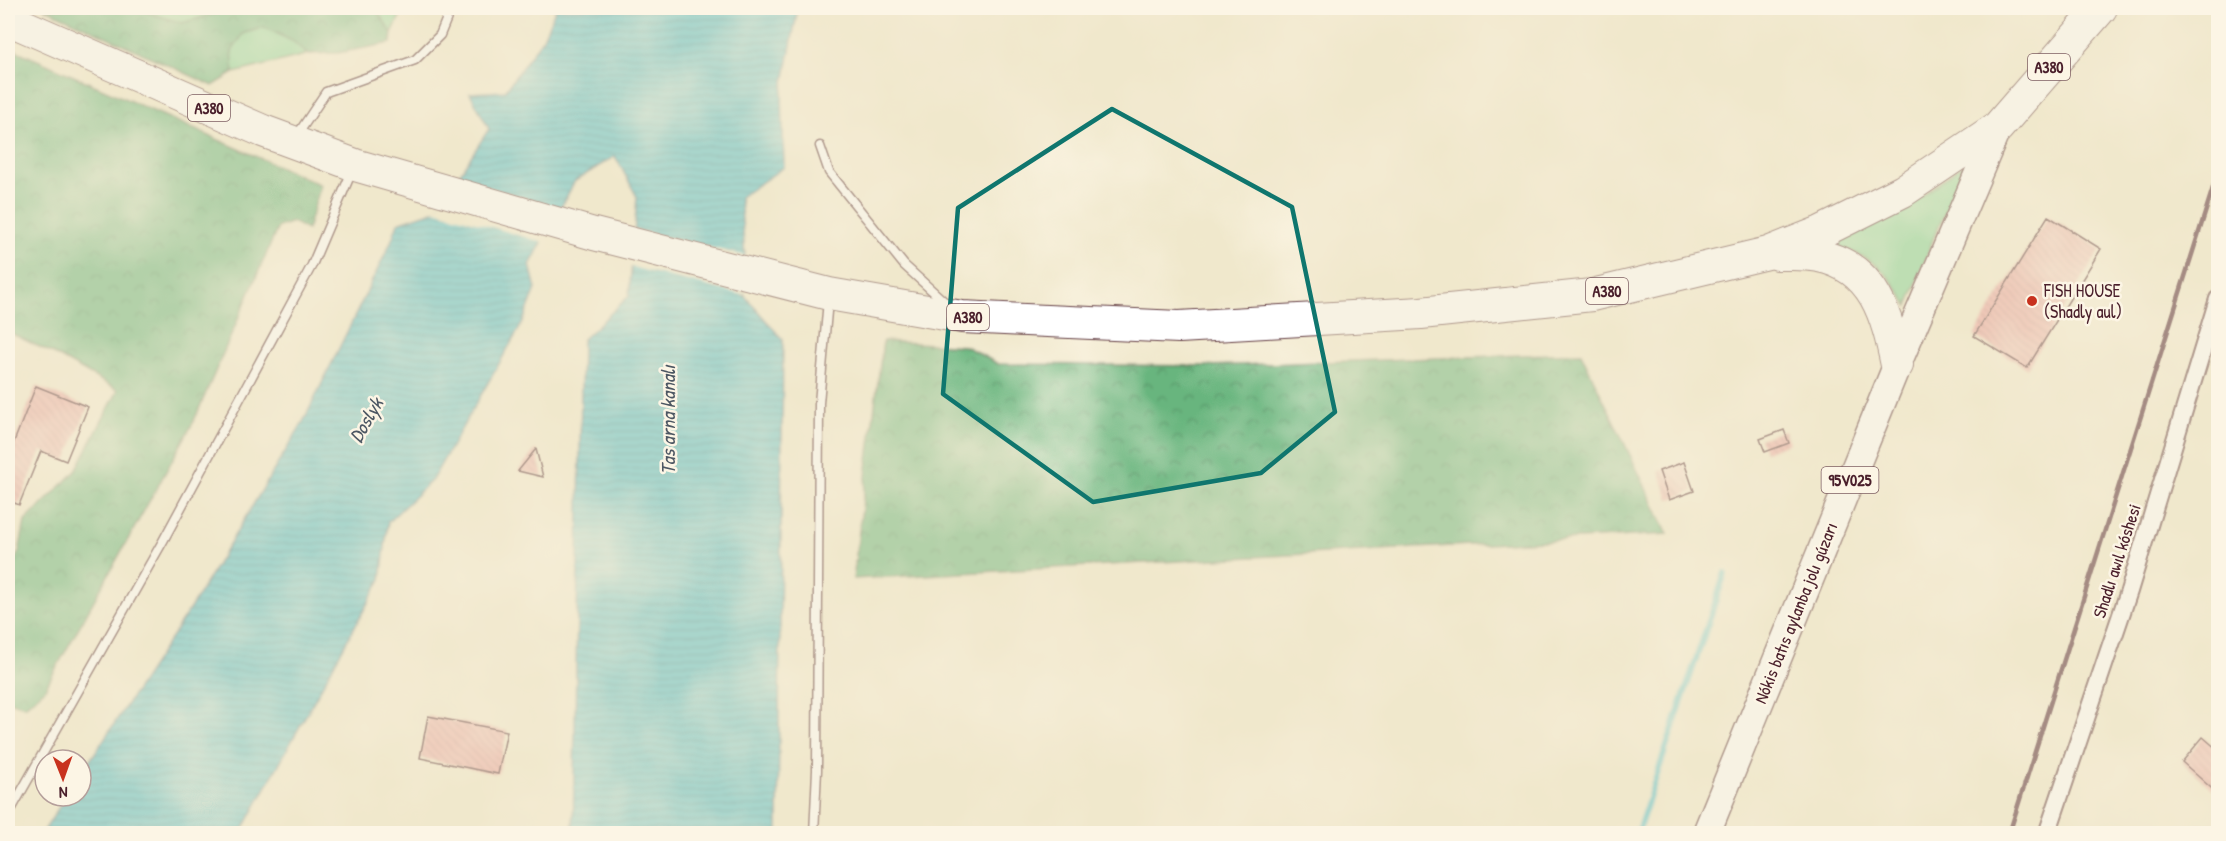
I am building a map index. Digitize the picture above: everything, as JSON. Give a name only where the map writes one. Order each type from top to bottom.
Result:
[{"type":"highway","name":"A380","points":[[8,19],[292,142],[355,165],[610,238],[829,294],[962,317],[1179,327],[1421,313],[1592,295],[1768,253],[1821,232],[1903,191],[1998,128],[2101,8]]},
{"type":"highway","points":[[1768,253],[1820,256],[1852,269],[1873,290],[1887,318],[1897,365]]},
{"type":"main road","name":"Nókis batıs aylanba jolı gúzarı","points":[[1707,834],[1897,365],[1998,128]]},
{"type":"street","name":"Shadlı awıl kóshesi","points":[[2047,834],[2129,591],[2218,299]]},
{"type":"lane","points":[[292,142],[326,92],[415,60],[440,35],[452,8]]},
{"type":"lane","points":[[820,146],[829,172],[904,265],[962,317]]},
{"type":"lane","points":[[8,815],[163,541],[312,265],[355,165]]},
{"type":"lane","points":[[814,834],[817,770],[819,402],[829,294]]},
{"type":"highlighted area","points":[[1112,109],[1292,207],[1335,412],[1261,473],[1093,502],[943,394],[958,208]]},
{"type":"green space","points":[[44,8],[133,8],[182,23],[235,8],[375,8],[392,33],[391,43],[338,53],[307,54],[294,42],[264,27],[243,34],[232,51],[234,73],[213,86]]},
{"type":"green space","points":[[95,8],[404,8],[392,33],[234,73]]},
{"type":"green space","points":[[8,47],[321,185],[307,230],[293,222],[278,227],[193,423],[44,690],[25,706],[8,701],[8,572],[19,552],[25,521],[75,472],[118,390],[50,352],[8,332]]},
{"type":"green space","points":[[1970,159],[1934,237],[1908,306],[1892,282],[1876,265],[1855,253],[1829,244],[1906,208]]},
{"type":"green space","points":[[883,341],[965,346],[998,364],[1208,366],[1581,353],[1668,534],[853,579]]},
{"type":"water","points":[[556,8],[798,8],[782,93],[784,167],[740,197],[745,256],[744,295],[783,340],[778,833],[573,833],[582,340],[629,296],[637,197],[615,156],[575,181],[530,265],[536,289],[522,324],[432,480],[388,522],[381,579],[241,833],[42,834],[58,808],[93,808],[93,756],[193,604],[303,422],[391,242],[398,223],[436,210],[489,129],[470,93],[505,91],[543,38]]},
{"type":"pier","points":[[456,178],[563,209],[546,243],[435,210]]},
{"type":"pier","points":[[631,229],[745,256],[744,295],[628,266]]},
{"type":"building","name":"FISH HOUSE (Shadly aul)","points":[[2048,216],[2101,249],[2027,368],[1974,336]]},
{"type":"building","points":[[36,386],[88,407],[66,461],[41,451],[19,505],[8,500],[8,457]]},
{"type":"building","points":[[1784,430],[1789,443],[1765,452],[1760,439]]},
{"type":"building","points":[[536,449],[543,477],[518,471]]},
{"type":"building","points":[[1684,462],[1694,491],[1669,500],[1659,471]]},
{"type":"building","points":[[428,716],[507,731],[498,774],[420,758]]},
{"type":"building","points":[[2203,737],[2218,750],[2218,794],[2182,762]]},
{"type":"waterway","points":[[1637,834],[1725,573]]},
{"type":"railway","points":[[2009,834],[2218,172]]},
{"type":"place","name":"FISH HOUSE (Shadly aul)","points":[[2032,301]]},
{"type":"water label","name":"Doslyk","points":[[366,420]]},
{"type":"water label","name":"Tas arna kanalı","points":[[668,420]]}]
